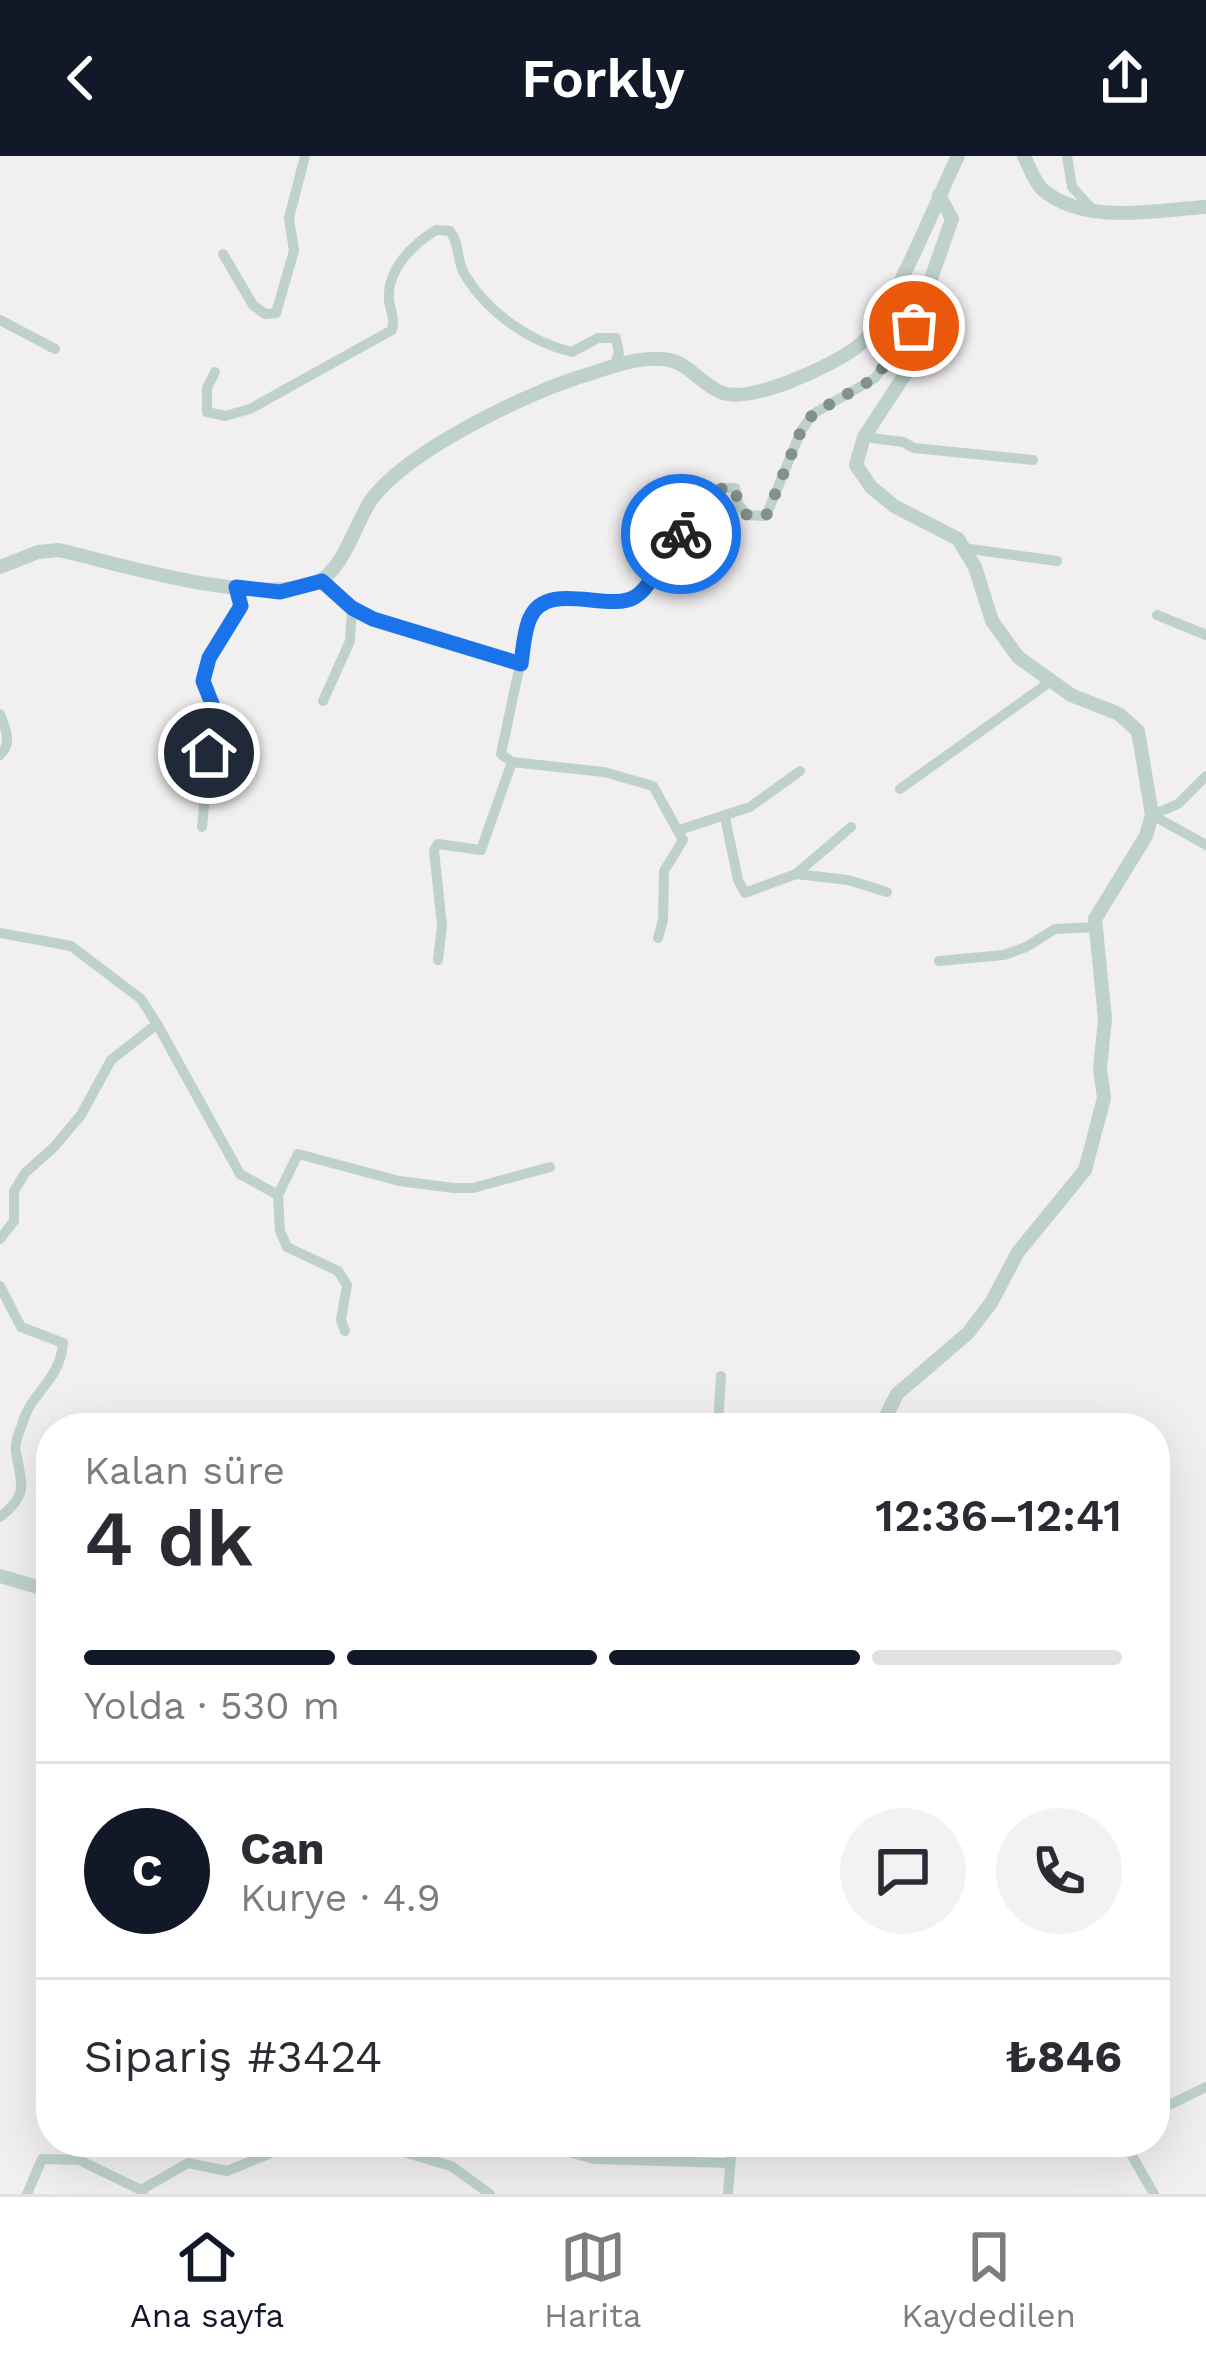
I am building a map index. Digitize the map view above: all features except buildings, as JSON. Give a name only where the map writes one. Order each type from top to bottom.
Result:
[{"type":"street","points":[[223,254],[253,305],[265,314],[276,313],[294,251],[290,218],[305,156]]},
{"type":"street","points":[[0,567],[38,552],[59,550],[280,592],[322,581],[349,544],[372,499],[414,462],[549,385],[634,361],[672,360],[722,393],[754,396],[856,349],[878,326],[958,156]]},
{"type":"street","points":[[1024,156],[1039,187],[1071,207],[1096,212],[1206,207]]},
{"type":"street","points":[[1066,156],[1072,187],[1096,212]]},
{"type":"street","points":[[888,1413],[897,1394],[968,1333],[991,1303],[1018,1252],[1085,1170],[1104,1098],[1100,1069],[1105,1018],[1095,920],[1146,836],[1152,815],[1138,730],[1119,714],[1071,695],[1018,657],[992,621],[975,567],[958,539],[894,506],[871,488],[856,465],[864,437],[908,370],[914,326],[952,219],[939,195]]},
{"type":"street","points":[[215,372],[207,388],[207,412],[225,416],[250,409],[392,330],[395,318],[389,301],[394,273],[404,256],[436,230],[450,231],[457,239],[464,273],[506,321],[543,345],[572,352],[598,338],[616,338],[619,353],[614,366]]},
{"type":"street","points":[[0,320],[55,349]]},
{"type":"street","points":[[658,938],[664,871],[683,840],[653,786],[604,772],[512,762],[501,754],[530,617],[538,608],[582,598],[627,600],[637,596],[663,549],[680,542],[689,508],[703,496],[728,486],[735,488],[738,504],[747,515],[766,516],[801,431],[813,414],[875,378],[914,326]]},
{"type":"street","points":[[864,437],[914,448],[1034,460]]},
{"type":"street","points":[[963,548],[1058,561]]},
{"type":"street","points":[[322,581],[352,608],[373,619],[521,664]]},
{"type":"street","points":[[202,827],[209,753],[220,724],[203,681],[209,658],[241,606],[236,587]]},
{"type":"street","points":[[323,701],[350,641],[352,608]]},
{"type":"street","points":[[1156,614],[1206,635]]},
{"type":"street","points":[[900,789],[1051,681]]},
{"type":"street","points":[[0,714],[8,735],[0,754]]},
{"type":"street","points":[[438,960],[442,926],[434,850],[438,844],[481,850],[512,762]]},
{"type":"street","points":[[679,830],[750,807],[800,772]]},
{"type":"street","points":[[1152,815],[1178,804],[1206,776]]},
{"type":"street","points":[[1152,815],[1206,845]]},
{"type":"street","points":[[725,817],[743,892],[796,874],[851,827]]},
{"type":"street","points":[[796,874],[848,880],[887,892]]},
{"type":"street","points":[[939,961],[1004,955],[1055,928],[1095,927]]},
{"type":"street","points":[[0,933],[71,946],[141,999],[240,1174],[278,1195]]},
{"type":"street","points":[[0,1239],[14,1220],[14,1191],[25,1173],[81,1115],[111,1060],[157,1024]]},
{"type":"street","points":[[345,1331],[341,1320],[347,1285],[338,1271],[287,1247],[280,1231],[278,1195],[298,1154],[399,1181],[454,1188],[472,1188],[550,1167]]},
{"type":"street","points":[[0,1286],[21,1327],[63,1343],[62,1364],[24,1414],[15,1450],[22,1466],[22,1489],[17,1503],[0,1517]]},
{"type":"street","points":[[719,1413],[721,1376]]},
{"type":"street","points":[[0,1576],[36,1587]]},
{"type":"street","points":[[1170,2104],[1206,2087]]},
{"type":"street","points":[[27,2194],[42,2158],[79,2160],[144,2192],[188,2163],[227,2171],[261,2157]]},
{"type":"street","points":[[420,2157],[451,2166],[490,2194]]},
{"type":"street","points":[[587,2157],[730,2163]]},
{"type":"street","points":[[728,2194],[731,2157]]},
{"type":"street","points":[[1133,2157],[1154,2194]]},
{"type":"way so far","points":[[681,534],[689,508],[728,486],[735,488],[738,504],[747,515],[766,516],[771,496],[813,414],[875,378],[914,326]]},
{"type":"route","points":[[209,753],[220,724],[203,681],[209,658],[241,606],[236,587],[280,592],[322,581],[352,608],[373,619],[521,664],[530,617],[538,608],[582,598],[627,600],[637,596],[663,549],[680,542],[681,534]]}]
